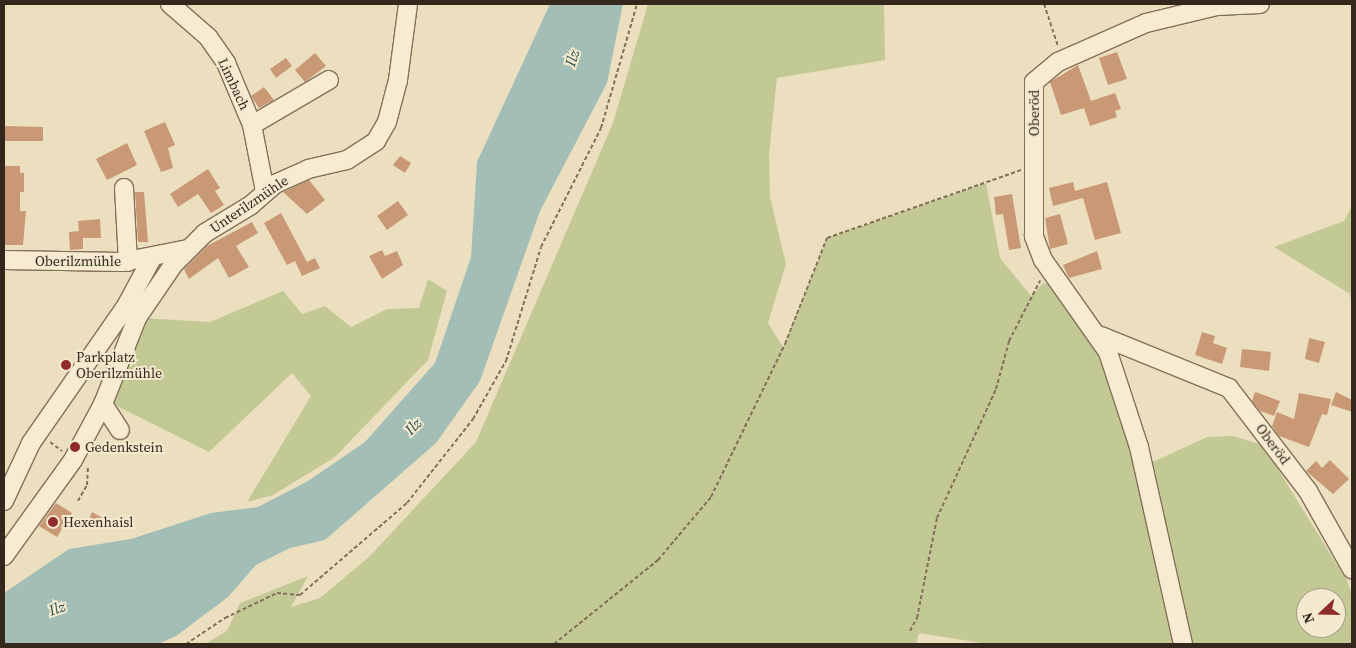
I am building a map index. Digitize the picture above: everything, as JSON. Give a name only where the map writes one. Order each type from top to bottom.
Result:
[{"type":"street","name":"Limbach","points":[[170,4],[208,37],[226,63],[252,125]]},
{"type":"street","name":"Unterilzmühle","points":[[188,249],[266,191],[301,171],[347,160],[376,141],[387,122],[398,80],[408,4]]},
{"type":"street","name":"Oberöd","points":[[1183,644],[1139,447],[1101,336],[1049,266],[1034,236],[1034,82],[1058,62],[1178,13],[1260,4]]},
{"type":"street","points":[[266,191],[252,125],[329,80]]},
{"type":"street","points":[[124,188],[128,262]]},
{"type":"street","points":[[4,556],[79,461],[137,318],[188,249]]},
{"type":"street","name":"Oberilzmühle","points":[[4,260],[128,262],[188,249]]},
{"type":"street","points":[[4,501],[31,443],[41,434],[125,308],[152,258]]},
{"type":"street","name":"Oberöd","points":[[1101,336],[1229,388],[1308,491],[1352,569]]},
{"type":"street","points":[[103,404],[120,430]]},
{"type":"path","points":[[186,644],[225,618],[277,594],[300,595],[407,503],[473,419],[506,361],[541,247],[601,128],[637,4]]},
{"type":"path","points":[[1044,4],[1058,41],[1058,62]]},
{"type":"path","points":[[554,644],[658,560],[710,497],[785,344],[827,238],[1034,166]]},
{"type":"path","points":[[910,631],[918,618],[937,518],[993,396],[1009,341],[1049,266]]},
{"type":"path","points":[[41,434],[79,461],[87,485],[78,501]]},
{"type":"green space","points":[[648,4],[884,4],[885,60],[777,78],[769,154],[770,197],[786,264],[768,323],[783,347],[827,238],[986,183],[1000,258],[1031,296],[1043,283],[1054,285],[1101,336],[1144,466],[1207,437],[1233,436],[1263,445],[1347,581],[1352,594],[1352,644],[988,644],[919,633],[916,644],[205,644],[227,631],[240,603],[308,576],[291,607],[320,598],[370,556],[476,442],[613,123]]},
{"type":"green space","points":[[1352,206],[1352,307],[1350,294],[1274,247],[1344,221]]},
{"type":"green space","points":[[428,279],[447,291],[428,360],[335,457],[273,495],[247,502],[311,396],[292,373],[209,452],[109,402],[142,318],[210,322],[283,291],[302,314],[325,306],[351,327],[387,309],[419,308]]},
{"type":"water","name":"Ilz","points":[[550,4],[623,4],[607,83],[540,211],[480,381],[436,443],[325,540],[290,548],[256,565],[228,597],[176,636],[158,644],[4,644],[4,593],[69,549],[131,539],[211,513],[258,507],[308,481],[365,442],[435,363],[471,257],[477,162]]},
{"type":"building","points":[[1117,52],[1127,79],[1108,85],[1099,58]]},
{"type":"building","points":[[315,53],[326,66],[305,82],[295,70]]},
{"type":"building","points":[[286,58],[292,66],[276,78],[270,69]]},
{"type":"building","points":[[1078,65],[1091,101],[1115,93],[1121,109],[1115,111],[1117,117],[1090,126],[1084,108],[1061,115],[1050,82]]},
{"type":"building","points":[[264,87],[274,100],[259,108],[251,96]]},
{"type":"building","points":[[165,122],[175,145],[168,148],[173,168],[161,172],[144,131]]},
{"type":"building","points":[[4,126],[43,127],[43,141],[4,141]]},
{"type":"building","points":[[127,143],[137,165],[107,180],[96,159]]},
{"type":"building","points":[[400,156],[411,163],[405,173],[393,165]]},
{"type":"building","points":[[4,166],[20,166],[20,173],[24,173],[24,192],[20,192],[20,211],[26,211],[23,245],[4,245]]},
{"type":"building","points":[[208,169],[220,188],[215,191],[224,205],[211,213],[198,194],[178,207],[170,194]]},
{"type":"building","points":[[309,180],[325,200],[307,214],[283,192]]},
{"type":"building","points":[[1073,182],[1075,191],[1107,182],[1121,233],[1095,240],[1083,198],[1053,206],[1049,188]]},
{"type":"building","points":[[135,192],[144,192],[148,242],[138,242]]},
{"type":"building","points":[[1012,194],[1021,248],[1009,250],[1003,214],[996,215],[994,197]]},
{"type":"building","points":[[398,201],[408,215],[387,230],[377,216]]},
{"type":"building","points":[[281,213],[307,262],[315,258],[320,268],[302,276],[295,261],[287,265],[264,223]]},
{"type":"building","points":[[1060,214],[1068,244],[1050,249],[1045,218]]},
{"type":"building","points":[[100,219],[101,238],[83,238],[83,249],[70,250],[69,232],[79,231],[78,221]]},
{"type":"building","points":[[252,222],[258,233],[236,246],[249,267],[229,278],[218,258],[189,279],[184,269],[207,246]]},
{"type":"building","points":[[382,250],[385,256],[397,251],[403,265],[382,279],[369,256]]},
{"type":"building","points":[[1097,251],[1102,269],[1069,278],[1063,265]]},
{"type":"building","points":[[1202,332],[1215,336],[1213,343],[1227,348],[1222,364],[1195,355]]},
{"type":"building","points":[[1309,338],[1325,342],[1319,363],[1305,359]]},
{"type":"building","points":[[1242,349],[1271,352],[1269,371],[1240,367]]},
{"type":"building","points":[[1255,392],[1280,401],[1274,416],[1260,411],[1252,401]]},
{"type":"building","points":[[1336,392],[1352,400],[1352,412],[1331,405]]},
{"type":"building","points":[[1299,393],[1331,399],[1327,415],[1322,414],[1309,447],[1279,436],[1272,426],[1277,412],[1294,419]]},
{"type":"building","points":[[1330,460],[1349,479],[1333,494],[1306,471],[1316,461],[1322,468]]},
{"type":"building","name":"Hexenhaisl","points":[[56,503],[72,513],[57,537],[39,526]]},
{"type":"building","points":[[92,512],[106,520],[101,529],[88,522]]},
{"type":"place","name":"Parkplatz Oberilzmühle","points":[[66,365]]},
{"type":"place","name":"Gedenkstein","points":[[75,447]]},
{"type":"place","name":"Hexenhaisl","points":[[53,522]]}]
